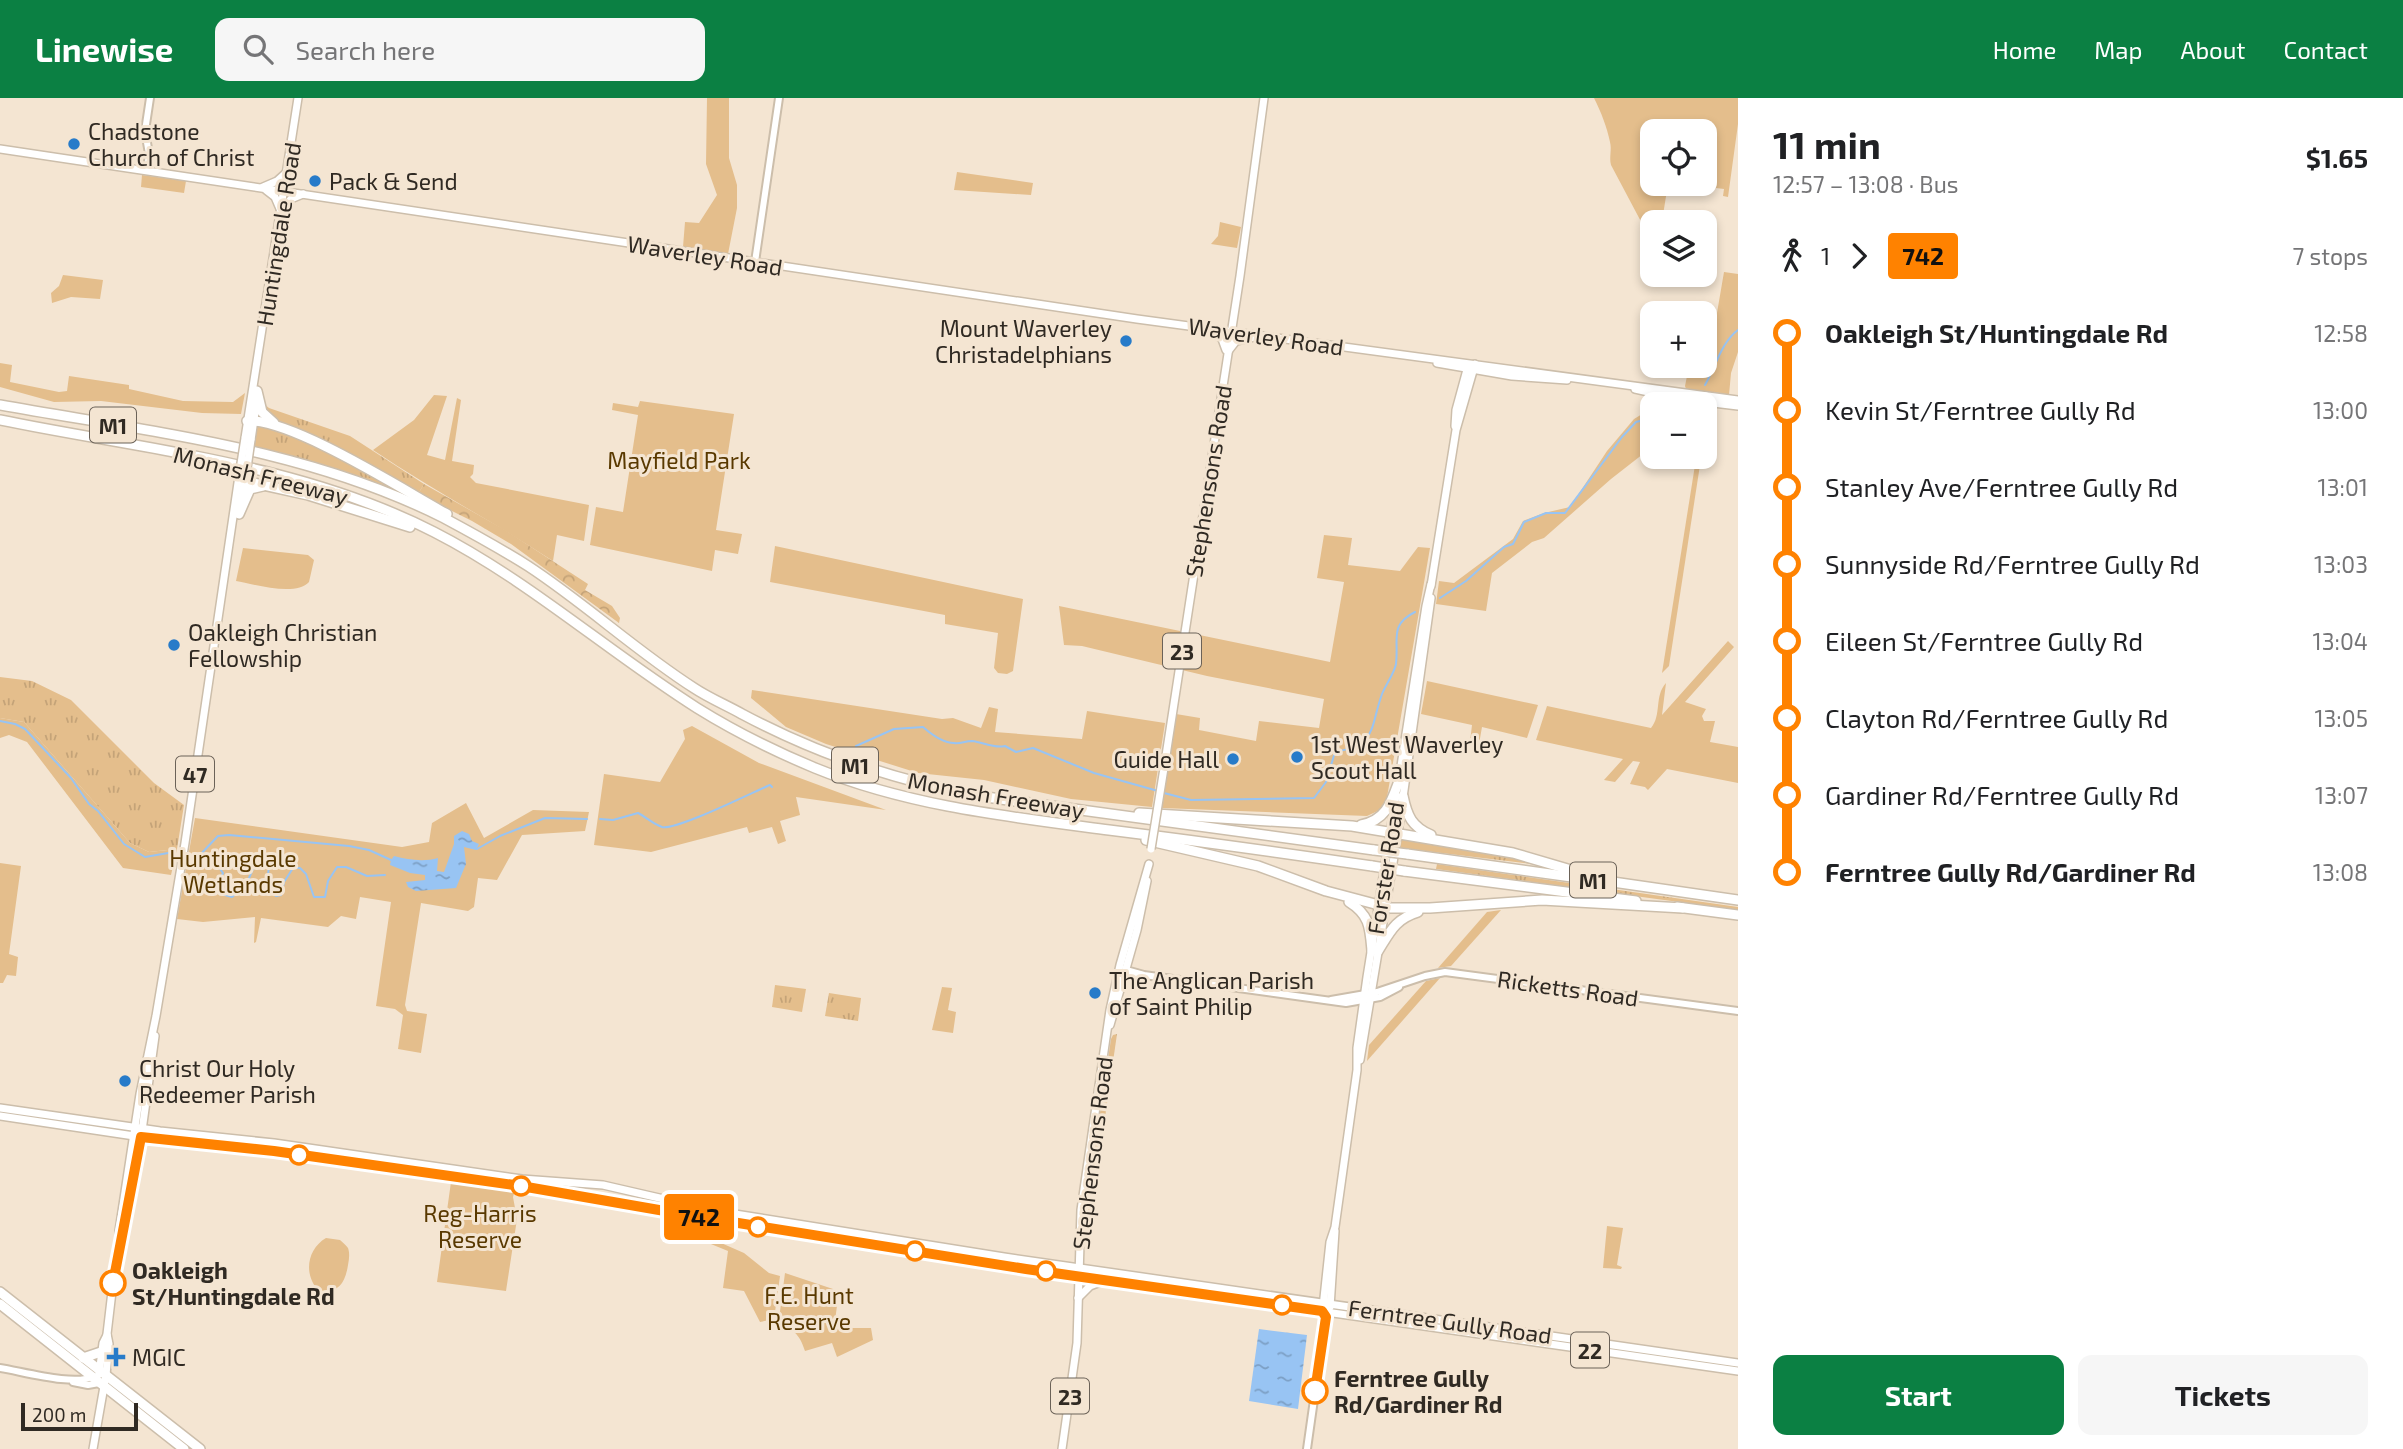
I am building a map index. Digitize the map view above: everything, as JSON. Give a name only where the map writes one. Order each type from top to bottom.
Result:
[{"type":"highway","points":[[257,391],[262,412],[281,428]]},
{"type":"highway","name":"Monash Freeway","points":[[0,404],[257,451],[408,502],[443,518],[529,567],[695,689],[775,732],[842,760],[904,780],[947,790],[1078,810],[1738,900]]},
{"type":"highway","name":"Monash Freeway","points":[[0,420],[220,460],[277,474],[369,504],[430,530],[470,551],[556,607],[695,707],[769,748],[817,769],[880,790],[950,807],[1738,915]]},
{"type":"highway","points":[[251,421],[281,428],[355,463],[455,518],[529,567]]},
{"type":"highway","points":[[243,478],[375,515],[470,551]]},
{"type":"highway","points":[[239,514],[250,489],[268,486]]},
{"type":"highway","points":[[1352,827],[1369,823],[1383,815],[1399,782]]},
{"type":"highway","points":[[1403,796],[1406,813],[1414,825],[1446,841]]},
{"type":"highway","points":[[1078,810],[1394,832],[1531,857],[1612,882]]},
{"type":"highway","points":[[1081,826],[1258,866],[1326,891],[1382,907],[1430,908],[1542,900],[1683,908]]},
{"type":"highway","points":[[1326,891],[1350,902],[1364,913],[1370,923],[1375,951]]},
{"type":"highway","points":[[1375,951],[1395,924],[1405,916],[1430,908]]},
{"type":"highway","points":[[0,1292],[83,1358],[100,1381],[200,1449]]},
{"type":"highway","points":[[0,1304],[184,1449]]},
{"type":"highway","points":[[83,1358],[101,1352]]},
{"type":"main road","name":"Huntingdale Road","points":[[251,421],[298,98]]},
{"type":"main road","name":"Stephensons Road","points":[[1108,1030],[1115,1015],[1146,891],[1264,98]]},
{"type":"main road","name":"Waverley Road","points":[[0,149],[1471,367],[1628,386],[1644,392]]},
{"type":"main road","points":[[262,187],[277,181],[287,172]]},
{"type":"main road","points":[[262,187],[275,197],[281,211],[291,199],[304,194]]},
{"type":"main road","points":[[1199,327],[1218,326],[1233,315],[1236,322],[1250,334]]},
{"type":"main road","points":[[1210,328],[1222,339],[1227,354]]},
{"type":"main road","points":[[1227,354],[1236,341],[1264,335]]},
{"type":"main road","name":"Waverley Road","points":[[1411,356],[1453,367],[1471,367],[1492,373],[1512,372]]},
{"type":"main road","points":[[1453,367],[1458,373],[1460,392]]},
{"type":"main road","name":"Forster Road","points":[[1326,1309],[1330,1242],[1335,1227],[1394,832],[1399,782],[1431,607],[1432,584],[1456,430],[1469,388],[1471,367]]},
{"type":"main road","name":"Forster Road","points":[[1456,430],[1455,418],[1460,392],[1471,367]]},
{"type":"main road","name":"Huntingdale Road","points":[[232,532],[239,514],[257,391],[257,370]]},
{"type":"main road","points":[[1469,388],[1476,378],[1492,373]]},
{"type":"main road","name":"Waverley Road","points":[[1717,399],[1738,400]]},
{"type":"main road","name":"Waverley Road","points":[[1717,402],[1738,406]]},
{"type":"main road","name":"Huntingdale Road","points":[[93,1449],[101,1352],[107,1334],[120,1231],[151,1066],[156,1016],[232,532],[243,478]]},
{"type":"main road","name":"Forster Road","points":[[1394,832],[1403,796],[1422,652]]},
{"type":"main road","name":"Stephensons Road","points":[[1078,1272],[1081,1210],[1108,1030],[1118,975],[1149,864]]},
{"type":"main road","name":"Forster Road","points":[[1357,1070],[1361,1021],[1374,976],[1375,951]]},
{"type":"main road","points":[[1118,975],[1126,970]]},
{"type":"main road","name":"Ferntree Gully Road","points":[[0,1108],[138,1132],[274,1143],[522,1179],[603,1185],[730,1213],[1078,1272],[1105,1280],[1149,1283]]},
{"type":"main road","name":"Ferntree Gully Road","points":[[0,1116],[138,1132],[521,1186],[743,1224],[1326,1309],[1738,1363]]},
{"type":"main road","name":"23","points":[[1062,1449],[1077,1343],[1078,1272]]},
{"type":"main road","points":[[1078,1298],[1090,1286],[1105,1280]]},
{"type":"main road","points":[[1309,1301],[1328,1288],[1349,1307]]},
{"type":"main road","name":"Ferntree Gully Road","points":[[1255,1298],[1309,1301],[1326,1309],[1349,1307],[1738,1371]]},
{"type":"main road","name":"Huntingdale Road","points":[[100,1381],[109,1344],[107,1334]]},
{"type":"street","points":[[149,170],[145,138],[150,98]]},
{"type":"street","points":[[755,262],[779,98]]},
{"type":"street","points":[[1132,951],[1136,972]]},
{"type":"street","points":[[1126,970],[1144,975],[1346,1003],[1356,1008],[1361,1021]]},
{"type":"street","name":"Ricketts Road","points":[[1368,997],[1435,973],[1456,973],[1738,1011]]},
{"type":"street","points":[[1123,983],[1131,977],[1144,975]]},
{"type":"street","points":[[1374,976],[1380,985],[1389,988]]},
{"type":"street","name":"Ricketts Road","points":[[1368,997],[1394,991],[1400,985]]},
{"type":"street","points":[[1331,1000],[1368,997]]},
{"type":"street","points":[[1346,1003],[1368,997]]},
{"type":"street","points":[[1307,1449],[1326,1309]]},
{"type":"street","points":[[0,1368],[67,1379],[100,1381]]},
{"type":"green space","points":[[707,98],[729,98],[729,158],[737,185],[737,208],[728,254],[683,247],[685,222],[699,223],[717,195],[706,164]]},
{"type":"green space","points":[[1594,98],[1738,98],[1738,124],[1728,197],[1723,196],[1724,189],[1717,188],[1717,119],[1640,119],[1640,196],[1666,196],[1664,210],[1640,210],[1640,220],[1611,165],[1611,145]]},
{"type":"green space","points":[[957,172],[1033,183],[1031,195],[954,190]]},
{"type":"green space","points":[[142,175],[186,181],[184,193],[141,187]]},
{"type":"green space","points":[[1220,222],[1241,227],[1237,248],[1211,244],[1218,236]]},
{"type":"green space","points":[[1724,272],[1738,274],[1738,352],[1731,373],[1729,395],[1686,389],[1685,386],[1687,378],[1717,378],[1717,313]]},
{"type":"green space","points":[[63,275],[103,280],[100,299],[71,297],[52,303],[51,293],[59,286]]},
{"type":"green space","points":[[0,363],[12,365],[10,382],[59,392],[67,391],[69,376],[129,385],[129,389],[183,401],[233,402],[245,393],[241,414],[202,413],[101,401],[54,402],[0,387]]},
{"type":"green space","points":[[434,395],[447,396],[427,455],[445,460],[457,398],[461,400],[452,461],[474,465],[470,477],[476,483],[589,505],[584,541],[557,535],[553,561],[373,450],[414,420]]},
{"type":"green space","name":"Mayfield Park","points":[[640,401],[734,414],[716,530],[742,534],[738,554],[715,550],[712,571],[590,545],[596,507],[623,512],[638,415],[612,410],[613,403],[638,407]]},
{"type":"green space","points":[[263,403],[269,408],[350,436],[424,484],[418,494],[271,419]]},
{"type":"green space","points":[[1640,415],[1640,456],[1544,538],[1532,542],[1492,573],[1486,611],[1436,604],[1439,581],[1454,583],[1513,539],[1523,521],[1570,507],[1607,451]]},
{"type":"green space","points":[[257,423],[311,443],[404,492],[403,494],[334,468],[254,446]]},
{"type":"green space","points":[[1694,469],[1699,469],[1669,666],[1662,673]]},
{"type":"green space","points":[[424,484],[505,530],[588,584],[585,590],[612,606],[620,618],[619,623],[511,544],[418,494]]},
{"type":"green space","points":[[1324,535],[1352,538],[1348,565],[1400,571],[1418,547],[1430,548],[1386,803],[1382,809],[1367,816],[1162,808],[1176,714],[1200,718],[1199,730],[1256,741],[1259,721],[1319,728],[1324,699],[1207,676],[1082,646],[1064,645],[1059,606],[1330,662],[1344,582],[1317,578]]},
{"type":"green space","points":[[775,546],[1023,599],[1013,671],[1007,674],[998,673],[994,668],[998,633],[945,624],[945,615],[770,582]]},
{"type":"green space","points":[[243,548],[308,555],[314,560],[309,582],[294,589],[285,589],[236,581]]},
{"type":"green space","points":[[1728,641],[1734,647],[1685,702],[1706,709],[1702,716],[1704,721],[1715,721],[1710,742],[1738,747],[1738,783],[1667,769],[1648,790],[1630,784],[1640,762],[1633,761],[1615,782],[1604,780],[1623,759],[1536,740],[1547,706],[1651,728],[1662,688],[1666,683],[1662,715]]},
{"type":"green space","points":[[0,677],[32,681],[71,700],[154,783],[184,805],[177,849],[149,852],[130,843],[24,722],[0,718]]},
{"type":"green space","points":[[1427,681],[1538,705],[1527,738],[1482,727],[1479,744],[1470,742],[1472,725],[1421,714]]},
{"type":"green space","points":[[752,690],[942,719],[953,718],[981,728],[989,707],[998,709],[995,732],[1082,739],[1087,711],[1165,723],[1152,807],[1071,799],[984,780],[918,773],[826,744],[786,727],[751,698]]},
{"type":"green space","points":[[0,718],[24,722],[130,843],[149,852],[177,849],[171,875],[123,868],[27,742],[9,735],[0,738]]},
{"type":"green space","points":[[692,726],[759,763],[886,810],[796,797],[800,815],[780,821],[786,841],[778,844],[772,827],[749,833],[747,827],[651,852],[594,845],[604,774],[660,782],[685,739],[683,730]]},
{"type":"green space","name":"Huntingdale Wetlands","points":[[466,803],[484,838],[533,810],[589,812],[585,831],[522,835],[497,880],[478,878],[474,907],[468,911],[421,903],[405,1005],[407,1011],[427,1014],[421,1053],[398,1049],[403,1015],[395,1009],[376,1006],[391,902],[360,897],[356,919],[341,916],[328,927],[261,918],[254,943],[255,917],[203,922],[177,919],[195,818],[402,847],[429,842],[432,823]]},
{"type":"green space","points":[[1402,837],[1523,858],[1548,866],[1400,848]]},
{"type":"green space","points":[[0,863],[21,866],[9,954],[18,957],[16,976],[7,975],[3,983],[0,983]]},
{"type":"green space","points":[[1437,864],[1738,907],[1738,910],[1436,869]]},
{"type":"green space","points":[[1501,910],[1451,966],[1438,968],[1487,912]]},
{"type":"green space","points":[[1440,978],[1367,1061],[1369,1045],[1426,981]]},
{"type":"green space","points":[[775,985],[806,989],[802,1012],[772,1007]]},
{"type":"green space","points":[[942,987],[952,988],[948,1010],[956,1012],[953,1033],[932,1030]]},
{"type":"green space","points":[[829,993],[861,998],[858,1021],[825,1016]]},
{"type":"green space","points":[[1117,1034],[1086,1236],[1092,1166],[1111,1039]]},
{"type":"green space","name":"Reg-Harris Reserve","points":[[451,1182],[515,1190],[513,1197],[517,1219],[506,1291],[437,1282]]},
{"type":"green space","name":"F.E. Hunt Reserve","points":[[681,1219],[697,1221],[696,1232],[744,1253],[769,1273],[780,1276],[774,1319],[760,1322],[744,1291],[723,1288],[728,1251],[679,1231]]},
{"type":"green space","points":[[1607,1226],[1623,1228],[1617,1265],[1622,1267],[1621,1269],[1603,1268]]},
{"type":"green space","points":[[326,1238],[340,1240],[348,1248],[349,1261],[340,1286],[319,1291],[311,1278],[309,1263],[315,1249]]},
{"type":"green space","name":"F.E. Hunt Reserve","points":[[785,1273],[839,1291],[834,1328],[871,1328],[873,1340],[837,1357],[832,1343],[805,1351],[798,1336],[779,1319]]},
{"type":"water","points":[[462,831],[479,844],[476,850],[464,847],[466,864],[456,888],[416,891],[408,887],[406,882],[425,880],[425,875],[410,873],[390,865],[394,856],[416,860],[438,858],[437,871],[444,872],[454,844],[454,836]]},
{"type":"water","points":[[1259,1329],[1307,1335],[1298,1409],[1249,1401]]},
{"type":"waterway","points":[[1705,385],[1723,348],[1738,330]]},
{"type":"waterway","points":[[1440,598],[1466,581],[1504,547],[1513,544],[1524,522],[1546,513],[1565,513],[1622,437],[1640,421]]},
{"type":"waterway","points":[[1164,793],[1191,800],[1314,798],[1326,782],[1335,752],[1359,744],[1370,732],[1382,694],[1394,672],[1398,628],[1401,622],[1415,612]]},
{"type":"waterway","points":[[0,721],[25,729],[71,778],[89,804],[98,811],[124,844],[145,857],[174,852]]},
{"type":"waterway","points":[[856,746],[894,729],[923,727],[937,738],[950,743],[972,741],[997,747],[1005,746],[1016,752],[1033,748],[1094,773],[1158,791]]},
{"type":"waterway","points":[[600,819],[613,820],[638,813],[659,826],[670,827],[697,818],[770,785],[772,787]]},
{"type":"waterway","points":[[477,849],[500,836],[545,818],[587,819]]},
{"type":"waterway","points":[[196,859],[218,836],[229,835],[349,846],[369,850],[391,860]]},
{"type":"waterway","points":[[218,866],[223,873],[214,892],[232,897],[245,887],[253,869],[261,863],[269,864],[267,887],[276,896],[281,895],[284,882],[293,868],[300,868],[306,874],[314,897],[325,897],[328,881],[337,867],[346,867],[367,876],[385,875]]},
{"type":"bus line","name":"742","points":[[113,1283],[141,1137],[274,1151],[521,1186],[611,1203],[1026,1269],[1322,1311],[1326,1317],[1315,1391]]},
{"type":"place","name":"Chadstone Church of Christ","points":[[74,144]]},
{"type":"place","name":"Pack & Send","points":[[315,181]]},
{"type":"place","name":"Mount Waverley Christadelphians","points":[[1126,341]]},
{"type":"place","name":"Oakleigh Christian Fellowship","points":[[174,645]]},
{"type":"place","name":"1st West Waverley Scout Hall","points":[[1297,757]]},
{"type":"place","name":"Guide Hall","points":[[1233,759]]},
{"type":"place","name":"The Anglican Parish of Saint Philip","points":[[1095,993]]},
{"type":"place","name":"Christ Our Holy Redeemer Parish","points":[[125,1081]]},
{"type":"place","name":"Oakleigh St/Huntingdale Rd","points":[[113,1283]]},
{"type":"place","name":"MGIC","points":[[116,1357]]},
{"type":"place","name":"Ferntree Gully Rd/Gardiner Rd","points":[[1315,1391]]}]
